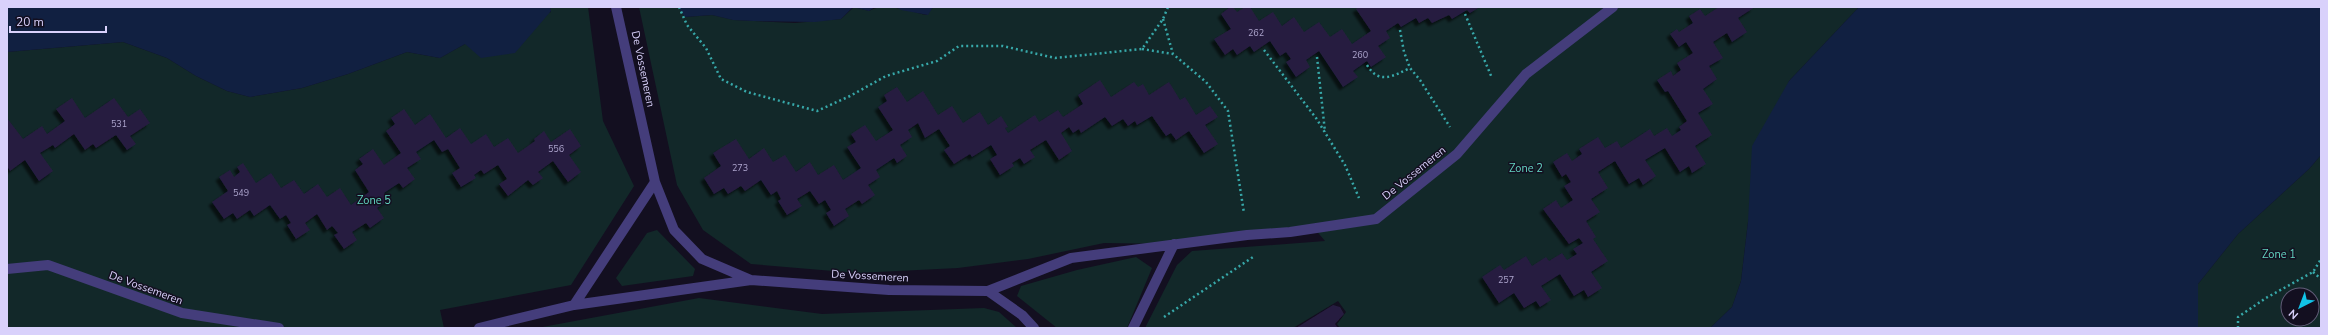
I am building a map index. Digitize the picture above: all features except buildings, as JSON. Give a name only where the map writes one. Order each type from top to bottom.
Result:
[{"type":"lane","name":"De Vossemeren","points":[[616,7],[655,182],[674,230],[702,259],[751,280]]},
{"type":"lane","name":"De Vossemeren","points":[[479,328],[574,305],[751,280],[889,290],[988,291],[1071,258],[1247,235],[1290,232],[1376,219],[1457,154],[1526,74],[1613,7]]},
{"type":"lane","points":[[574,305],[655,182]]},
{"type":"lane","points":[[1133,328],[1174,244]]},
{"type":"lane","name":"De Vossemeren","points":[[7,269],[48,265],[182,313],[279,328]]},
{"type":"lane","points":[[988,291],[1022,315],[1034,328]]},
{"type":"path","points":[[679,7],[687,25],[706,48],[722,79],[747,92],[817,111],[850,96],[886,76],[937,61],[959,46],[1003,46],[1055,58],[1142,49],[1173,54],[1206,82],[1228,111],[1247,235]]},
{"type":"path","points":[[1142,49],[1163,19],[1168,7]]},
{"type":"path","points":[[1465,14],[1502,102]]},
{"type":"path","points":[[1163,19],[1173,54]]},
{"type":"path","points":[[1400,30],[1404,52],[1410,68],[1420,80],[1451,128],[1467,143]]},
{"type":"path","points":[[1264,50],[1326,133],[1345,165],[1359,198],[1376,219]]},
{"type":"path","points":[[1317,57],[1326,133]]},
{"type":"path","points":[[1367,65],[1372,73],[1379,78],[1392,77],[1410,68]]},
{"type":"path","points":[[1161,319],[1258,254]]},
{"type":"path","points":[[2238,328],[2238,317],[2266,298],[2313,272],[2321,259]]},
{"type":"path","points":[[2313,272],[2321,279]]},
{"type":"green space","name":"Zone 5","points":[[550,7],[588,7],[603,121],[634,186],[571,285],[440,310],[444,328],[7,328],[7,52],[123,42],[167,58],[196,76],[227,91],[250,97],[302,88],[348,74],[407,52],[440,58],[465,44],[551,12]]},
{"type":"green space","name":"Zone 2","points":[[639,7],[678,7],[685,17],[712,15],[734,20],[795,23],[841,19],[854,7],[869,11],[875,8],[890,7],[927,15],[933,7],[1859,7],[1789,81],[1748,222],[1741,281],[1732,307],[1710,328],[1340,328],[1337,324],[1346,312],[1338,301],[1293,328],[1145,328],[1177,265],[1192,251],[1325,241],[1314,228],[1174,244],[1104,243],[1028,259],[958,268],[857,273],[751,264],[703,230],[677,185]]},
{"type":"green space","name":"Zone 1","points":[[2321,155],[2321,328],[2198,328],[2198,284],[2238,234],[2309,169]]},
{"type":"green space","points":[[657,230],[695,269],[693,276],[622,286],[616,278],[647,233]]},
{"type":"green space","points":[[1136,257],[1152,268],[1127,328],[1057,328],[1017,296],[1021,286],[1077,270]]},
{"type":"green space","points":[[699,298],[822,314],[984,308],[999,312],[1017,328],[537,328]]},
{"type":"water","points":[[7,7],[550,7],[551,11],[515,53],[481,58],[465,44],[440,58],[407,52],[348,74],[302,88],[250,97],[227,91],[196,76],[167,58],[123,42],[7,52]]},
{"type":"water","points":[[678,7],[853,7],[841,19],[815,22],[733,20],[712,15],[685,17]]},
{"type":"water","points":[[853,7],[875,7],[869,11]]},
{"type":"water","points":[[896,7],[933,7],[928,15],[901,10]]},
{"type":"water","points":[[1859,7],[2321,7],[2321,155],[2309,169],[2238,234],[2198,284],[2198,328],[1710,328],[1732,307],[1741,281],[1748,222],[1752,146],[1789,81]]}]
